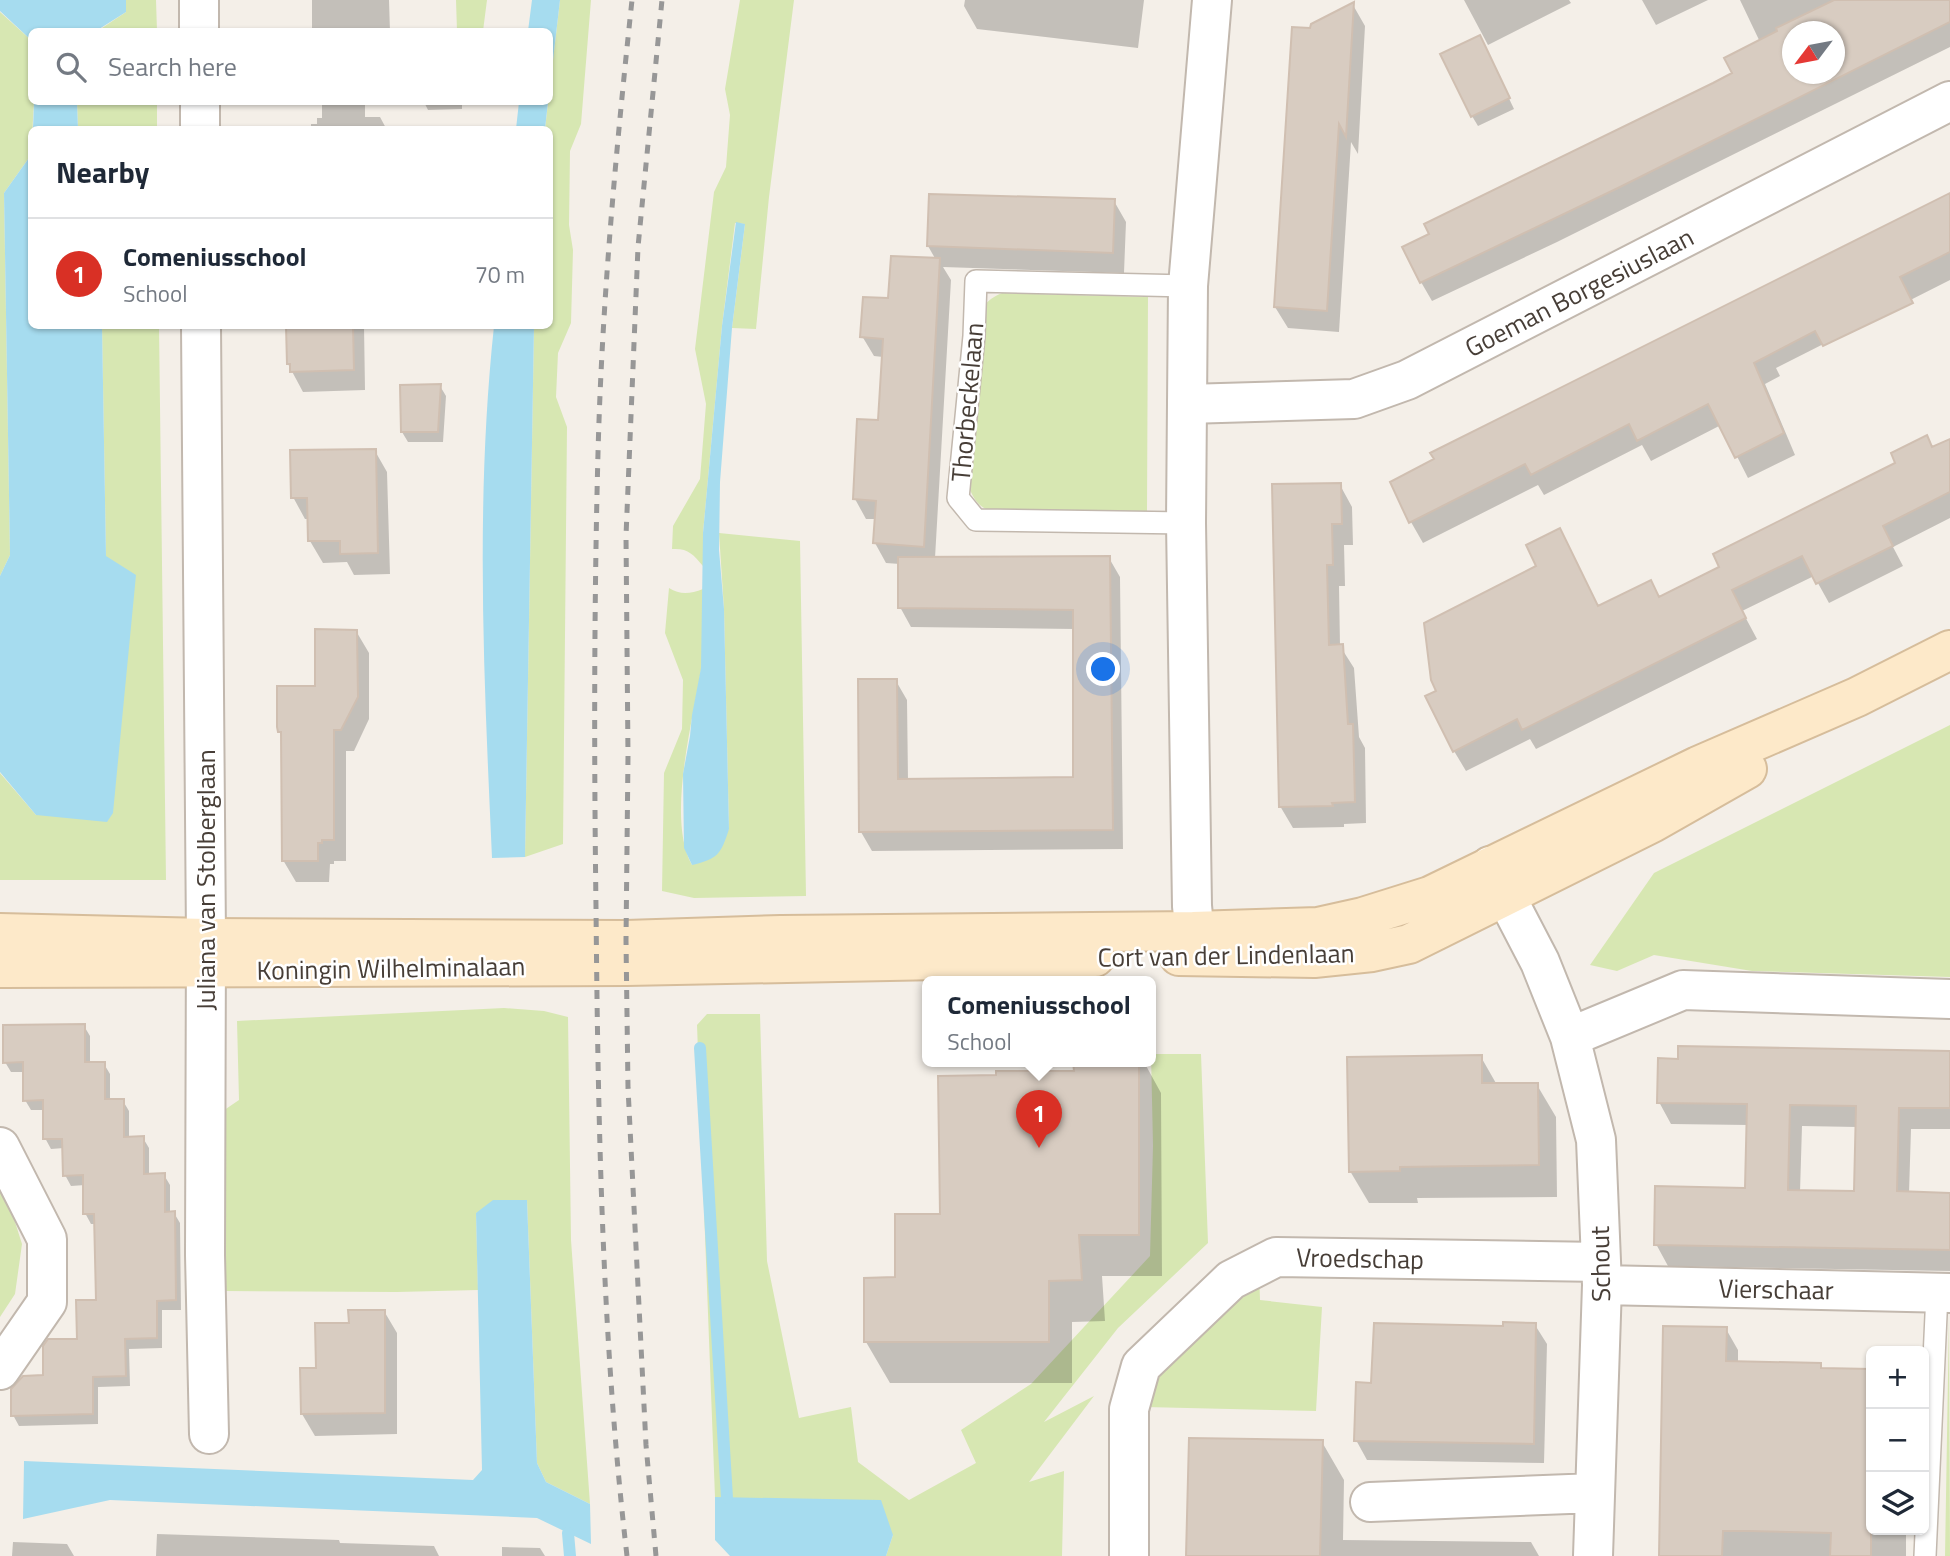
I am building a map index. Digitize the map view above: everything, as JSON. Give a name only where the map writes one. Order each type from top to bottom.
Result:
[{"type":"main road","name":"Cort van der Lindenlaan","points":[[782,949],[1195,943],[1314,958],[1409,944],[1497,881],[1653,823],[1797,741],[1857,697],[1950,650]]},
{"type":"main road","name":"Koningin Wilhelminalaan","points":[[0,933],[206,954]]},
{"type":"main road","name":"Koningin Wilhelminalaan","points":[[0,968],[206,954],[625,940],[782,949]]},
{"type":"street","points":[[199,0],[199,28]]},
{"type":"street","points":[[1195,943],[1185,523],[1188,286],[1212,0]]},
{"type":"street","name":"Goeman Borgesiuslaan","points":[[1187,404],[1354,399],[1406,380],[1950,102]]},
{"type":"street","points":[[200,105],[200,126]]},
{"type":"street","name":"Juliana van Stolberglaan","points":[[201,329],[206,954],[205,1255],[209,1434]]},
{"type":"street","name":"Schout","points":[[1497,881],[1540,962],[1570,1037],[1596,1140],[1602,1273],[1594,1556]]},
{"type":"street","points":[[1570,1037],[1683,990],[1950,999]]},
{"type":"street","points":[[0,1147],[47,1239],[47,1302],[0,1370]]},
{"type":"street","name":"Vroedschap","points":[[1129,1556],[1129,1409],[1141,1366],[1231,1280],[1276,1257],[1602,1273]]},
{"type":"street","name":"Vierschaar","points":[[1602,1273],[1943,1293]]},
{"type":"street","points":[[1370,1502],[1595,1493]]},
{"type":"lane","name":"Thorbeckelaan","points":[[1185,523],[976,520],[958,498],[974,336],[976,281],[1188,286]]},
{"type":"lane","points":[[1925,1556],[1943,1293]]},
{"type":"green space","points":[[126,0],[156,0],[157,28],[102,28],[126,12]]},
{"type":"green space","points":[[456,0],[487,0],[483,28],[457,28]]},
{"type":"green space","points":[[560,0],[591,0],[581,124],[570,151],[569,225],[573,250],[571,323],[558,353],[556,397],[567,427],[563,844],[525,857],[534,329],[553,329],[553,126],[545,126],[548,105],[553,105],[553,60]]},
{"type":"green space","points":[[740,0],[794,0],[769,197],[756,329],[732,328],[745,224],[735,223],[722,326],[703,533],[703,566],[690,553],[672,549],[673,526],[700,479],[706,404],[695,349],[714,192],[726,167],[730,115],[725,89]]},
{"type":"green space","points":[[0,12],[28,37],[28,105],[34,105],[33,126],[28,126],[28,159],[4,193],[10,555],[0,576]]},
{"type":"green space","points":[[77,105],[157,105],[157,126],[78,126]]},
{"type":"green space","points":[[1002,293],[1148,297],[1147,512],[991,511],[983,508],[976,500],[970,490],[981,314],[988,301]]},
{"type":"green space","points":[[102,329],[159,329],[166,880],[0,880],[0,773],[36,815],[106,556]]},
{"type":"green space","points":[[719,533],[800,541],[806,896],[694,898],[662,891],[664,773],[682,729],[683,680],[665,633],[669,588],[685,593],[703,589],[702,660],[681,797],[681,822],[692,865],[729,829],[724,609]]},
{"type":"green space","points":[[1950,725],[1950,977],[1752,971],[1654,955],[1617,971],[1590,965],[1654,873]]},
{"type":"green space","points":[[504,1008],[544,1011],[568,1017],[571,1240],[590,1504],[546,1482],[537,1463],[527,1200],[476,1213],[478,1290],[225,1291],[217,1115],[239,1100],[237,1021]]},
{"type":"green space","points":[[707,1014],[760,1014],[767,1261],[799,1418],[851,1407],[858,1462],[909,1500],[976,1463],[961,1430],[1031,1384],[1150,1256],[1153,1146],[1151,1067],[1156,1067],[1156,1054],[1201,1054],[1208,1243],[1118,1328],[1044,1422],[1094,1396],[1029,1482],[1064,1471],[1062,1556],[886,1556],[893,1535],[715,1497],[697,1025]]},
{"type":"green space","points":[[0,1184],[22,1244],[15,1294],[0,1317]]},
{"type":"green space","points":[[1259,1271],[1260,1300],[1322,1307],[1316,1411],[1145,1407],[1144,1375]]},
{"type":"green space","points":[[1949,1316],[1950,1556],[1945,1556]]},
{"type":"water","points":[[0,0],[126,0],[126,12],[101,28],[28,28],[28,37],[0,11]]},
{"type":"water","points":[[532,0],[560,0],[553,60],[553,28],[528,28]]},
{"type":"water","points":[[34,105],[77,105],[78,126],[33,126]]},
{"type":"water","points":[[519,105],[548,105],[545,126],[516,126]]},
{"type":"water","points":[[28,159],[28,329],[102,329],[106,556],[136,575],[113,813],[107,822],[36,815],[0,772],[0,576],[10,555],[4,193]]},
{"type":"water","points":[[736,222],[745,224],[732,328],[720,482],[719,550],[724,609],[729,829],[724,844],[713,858],[692,865],[684,848],[683,774],[701,668],[703,533],[722,326]]},
{"type":"water","points":[[494,329],[534,329],[525,857],[492,858],[483,592],[488,393]]},
{"type":"water","points":[[493,1200],[527,1200],[537,1463],[546,1482],[590,1504],[591,1544],[537,1518],[110,1500],[23,1519],[24,1461],[473,1480],[482,1470],[476,1213]]},
{"type":"water","points":[[715,1497],[881,1500],[893,1535],[886,1556],[730,1556],[715,1540]]},
{"type":"building","points":[[1834,0],[1950,0],[1950,22],[1845,74],[1845,21],[1790,21]]},
{"type":"building","points":[[1354,2],[1346,137],[1339,124],[1327,311],[1274,307],[1292,27],[1310,28],[1311,24]]},
{"type":"building","points":[[1782,25],[1782,84],[1826,84],[1420,283],[1402,247],[1429,234],[1424,224],[1732,73],[1724,58],[1777,31],[1776,28]]},
{"type":"building","points":[[1480,35],[1510,98],[1471,117],[1440,54]]},
{"type":"building","points":[[1950,193],[1950,252],[1900,277],[1913,303],[1823,346],[1815,331],[1754,363],[1784,433],[1735,458],[1708,404],[1637,441],[1629,424],[1531,475],[1525,464],[1409,523],[1390,482],[1434,459],[1430,453]]},
{"type":"building","points":[[929,194],[1115,199],[1113,253],[927,246]]},
{"type":"building","points":[[891,256],[940,258],[924,547],[873,543],[876,501],[853,499],[857,419],[878,420],[883,339],[860,337],[863,297],[888,298]]},
{"type":"building","points":[[286,329],[353,329],[354,370],[290,372],[290,364],[287,364]]},
{"type":"building","points":[[441,384],[438,432],[401,432],[400,385]]},
{"type":"building","points":[[1927,435],[1932,447],[1950,439],[1950,492],[1883,526],[1893,546],[1816,584],[1802,556],[1732,590],[1746,618],[1522,730],[1517,719],[1453,752],[1425,696],[1436,691],[1431,680],[1424,623],[1536,566],[1526,545],[1560,528],[1598,606],[1651,580],[1659,597],[1719,567],[1713,554],[1895,463],[1891,453]]},
{"type":"building","points":[[376,449],[378,553],[340,554],[340,541],[308,541],[307,498],[291,498],[290,450]]},
{"type":"building","points":[[1341,483],[1342,524],[1332,524],[1333,565],[1327,565],[1329,645],[1343,644],[1348,724],[1353,724],[1355,802],[1332,803],[1333,806],[1279,807],[1272,484]]},
{"type":"building","points":[[1110,556],[1113,830],[859,832],[858,679],[897,679],[898,779],[1073,777],[1073,610],[898,608],[898,557]]},
{"type":"building","points":[[315,629],[357,630],[358,697],[341,730],[334,730],[334,840],[322,840],[322,843],[318,843],[318,861],[282,861],[281,732],[278,732],[277,727],[277,686],[315,686]]},
{"type":"building","points":[[85,1024],[85,1062],[105,1062],[105,1099],[124,1099],[124,1137],[144,1136],[144,1174],[165,1173],[165,1212],[175,1211],[176,1300],[157,1301],[157,1338],[125,1339],[126,1376],[93,1377],[93,1414],[11,1416],[11,1389],[23,1376],[43,1375],[43,1346],[48,1339],[77,1339],[76,1300],[96,1300],[94,1214],[83,1214],[83,1175],[63,1176],[62,1139],[43,1139],[43,1100],[23,1101],[23,1062],[3,1063],[3,1025]]},
{"type":"building","points":[[1678,1046],[1950,1051],[1950,1108],[1899,1108],[1897,1191],[1950,1193],[1950,1250],[1654,1245],[1655,1186],[1745,1188],[1747,1104],[1657,1103],[1658,1058],[1678,1059]],"holes":[[[1790,1105],[1856,1106],[1854,1191],[1788,1190]]]},
{"type":"building","points":[[1482,1055],[1482,1083],[1538,1083],[1539,1165],[1400,1167],[1400,1171],[1349,1172],[1347,1057]]},
{"type":"building","points":[[1074,1067],[1139,1067],[1139,1235],[1079,1235],[1082,1280],[1049,1281],[1049,1342],[864,1342],[864,1278],[895,1277],[895,1214],[940,1214],[938,1076],[996,1075],[996,1071],[1074,1071]]},
{"type":"building","points":[[348,1310],[385,1310],[385,1413],[301,1414],[300,1368],[316,1368],[315,1323],[349,1323]]},
{"type":"building","points":[[1503,1322],[1536,1323],[1534,1444],[1354,1441],[1356,1382],[1371,1383],[1374,1323],[1503,1326]]},
{"type":"building","points":[[1663,1326],[1727,1327],[1726,1361],[1821,1363],[1821,1368],[1866,1369],[1866,1535],[1871,1535],[1871,1556],[1830,1556],[1831,1533],[1723,1531],[1722,1556],[1659,1556]]},
{"type":"building","points":[[1189,1438],[1323,1440],[1320,1556],[1186,1556]]},
{"type":"waterway","points":[[700,1048],[727,1498]]},
{"type":"waterway","points":[[568,1533],[570,1556]]},
{"type":"railway","points":[[627,1556],[612,1394],[600,1151],[595,680],[598,453],[606,283],[632,0]]},
{"type":"railway","points":[[656,1556],[646,1445],[628,1088],[626,536],[638,247],[662,0]]},
{"type":"place","name":"Comeniusschool","points":[[1039,1148]]}]
